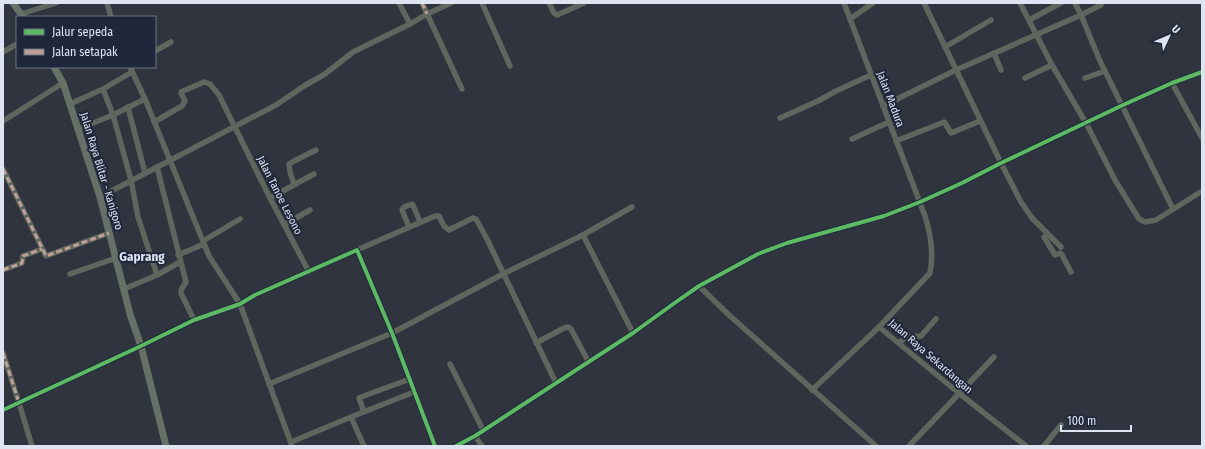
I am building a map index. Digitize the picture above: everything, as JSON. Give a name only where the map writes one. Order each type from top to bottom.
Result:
[{"type":"main road","points":[[13,3],[22,16]]},
{"type":"main road","name":"Jalan Raya Blitar - Kanigoro","points":[[55,68],[63,83],[100,197],[130,314],[141,346],[166,446]]},
{"type":"street","points":[[22,16],[56,3]]},
{"type":"street","points":[[107,3],[111,16]]},
{"type":"street","points":[[399,3],[410,24]]},
{"type":"street","points":[[422,3],[462,89]]},
{"type":"street","points":[[100,197],[276,105],[325,74],[353,52],[451,3]]},
{"type":"street","points":[[482,3],[510,66]]},
{"type":"street","points":[[549,3],[554,13],[557,15],[584,3]]},
{"type":"street","name":"Jalan Madura","points":[[844,3],[920,202]]},
{"type":"street","points":[[850,19],[873,3]]},
{"type":"street","points":[[924,3],[1021,202],[1032,218],[1061,247]]},
{"type":"street","points":[[1020,3],[1052,65],[1086,123],[1115,180],[1139,219],[1145,222],[1156,220],[1202,191]]},
{"type":"street","points":[[1029,20],[1061,3]]},
{"type":"street","points":[[1075,3],[1105,71],[1173,209]]},
{"type":"street","points":[[883,106],[956,70],[1101,5]]},
{"type":"street","points":[[945,47],[991,20]]},
{"type":"street","points":[[156,50],[171,42]]},
{"type":"street","points":[[3,52],[16,45]]},
{"type":"street","points":[[994,53],[1001,70]]},
{"type":"street","points":[[1025,78],[1052,65]]},
{"type":"street","points":[[70,104],[103,89],[131,70],[209,256],[240,304],[292,444],[351,417],[414,392]]},
{"type":"street","points":[[1085,78],[1105,71]]},
{"type":"street","points":[[456,446],[475,436],[633,333],[699,286],[758,254],[787,242],[884,216],[920,202],[1123,105],[1172,83],[1202,72]]},
{"type":"street","points":[[780,118],[871,75]]},
{"type":"street","name":"Jalan Tanoe Lesono","points":[[154,122],[182,106],[185,101],[181,92],[206,82],[210,84],[219,95],[270,198],[309,272]]},
{"type":"street","points":[[3,121],[63,83]]},
{"type":"street","points":[[1172,83],[1202,138]]},
{"type":"street","points":[[103,89],[113,115],[131,180],[138,217],[157,275]]},
{"type":"street","points":[[78,129],[113,115],[144,99]]},
{"type":"street","points":[[128,107],[145,173]]},
{"type":"street","points":[[896,141],[944,122],[951,133],[980,120]]},
{"type":"street","points":[[852,139],[889,122]]},
{"type":"street","points":[[294,184],[289,164],[316,150]]},
{"type":"street","points":[[157,167],[186,282],[181,290],[181,293],[194,320]]},
{"type":"street","points":[[3,169],[45,255],[47,256],[109,233]]},
{"type":"street","points":[[270,198],[314,174]]},
{"type":"street","name":"Jalan Raya Sekardangan","points":[[920,202],[929,228],[932,250],[930,273],[879,327],[1026,446]]},
{"type":"street","points":[[409,227],[402,210],[404,207],[413,205],[420,222]]},
{"type":"street","points":[[269,384],[392,333],[503,274],[583,235],[632,207]]},
{"type":"street","points":[[284,225],[310,210]]},
{"type":"street","points":[[3,410],[194,320],[240,304],[255,295],[437,215],[445,229],[449,230],[473,218],[476,219],[556,383]]},
{"type":"street","points":[[178,255],[203,243],[240,219]]},
{"type":"street","points":[[583,235],[633,333]]},
{"type":"street","points":[[1044,237],[1054,255],[1060,253],[1062,255],[1071,272]]},
{"type":"street","points":[[3,270],[22,263],[23,256],[42,249]]},
{"type":"street","points":[[357,250],[392,333],[435,446]]},
{"type":"street","points":[[70,274],[116,258]]},
{"type":"street","points":[[124,289],[157,275],[180,262]]},
{"type":"street","points":[[699,286],[729,315],[876,446]]},
{"type":"street","points":[[899,343],[906,337],[921,336],[936,319]]},
{"type":"street","points":[[536,343],[568,327],[571,329],[588,361]]},
{"type":"street","points":[[812,390],[879,327]]},
{"type":"street","points":[[3,353],[20,403],[32,446]]},
{"type":"street","points":[[909,446],[994,357]]},
{"type":"street","points":[[450,364],[483,430]]},
{"type":"street","points":[[364,412],[359,398],[410,379]]},
{"type":"street","points":[[351,417],[364,446]]},
{"type":"street","points":[[1044,446],[1061,425]]},
{"type":"street","points":[[475,436],[482,446]]},
{"type":"marked path","points":[[422,3],[427,14]]},
{"type":"marked path","points":[[3,169],[46,256],[109,233]]},
{"type":"marked path","points":[[3,270],[22,263],[23,256],[42,249]]},
{"type":"marked path","points":[[3,353],[19,403]]},
{"type":"cycle path","points":[[456,446],[475,436],[633,333],[699,286],[758,254],[787,243],[884,216],[920,202],[1123,105],[1172,83],[1202,72]]},
{"type":"cycle path","points":[[3,410],[194,320],[240,304],[255,295],[357,250],[392,333],[435,446]]},
{"type":"district","name":"Gaprang","points":[[142,256]]}]
